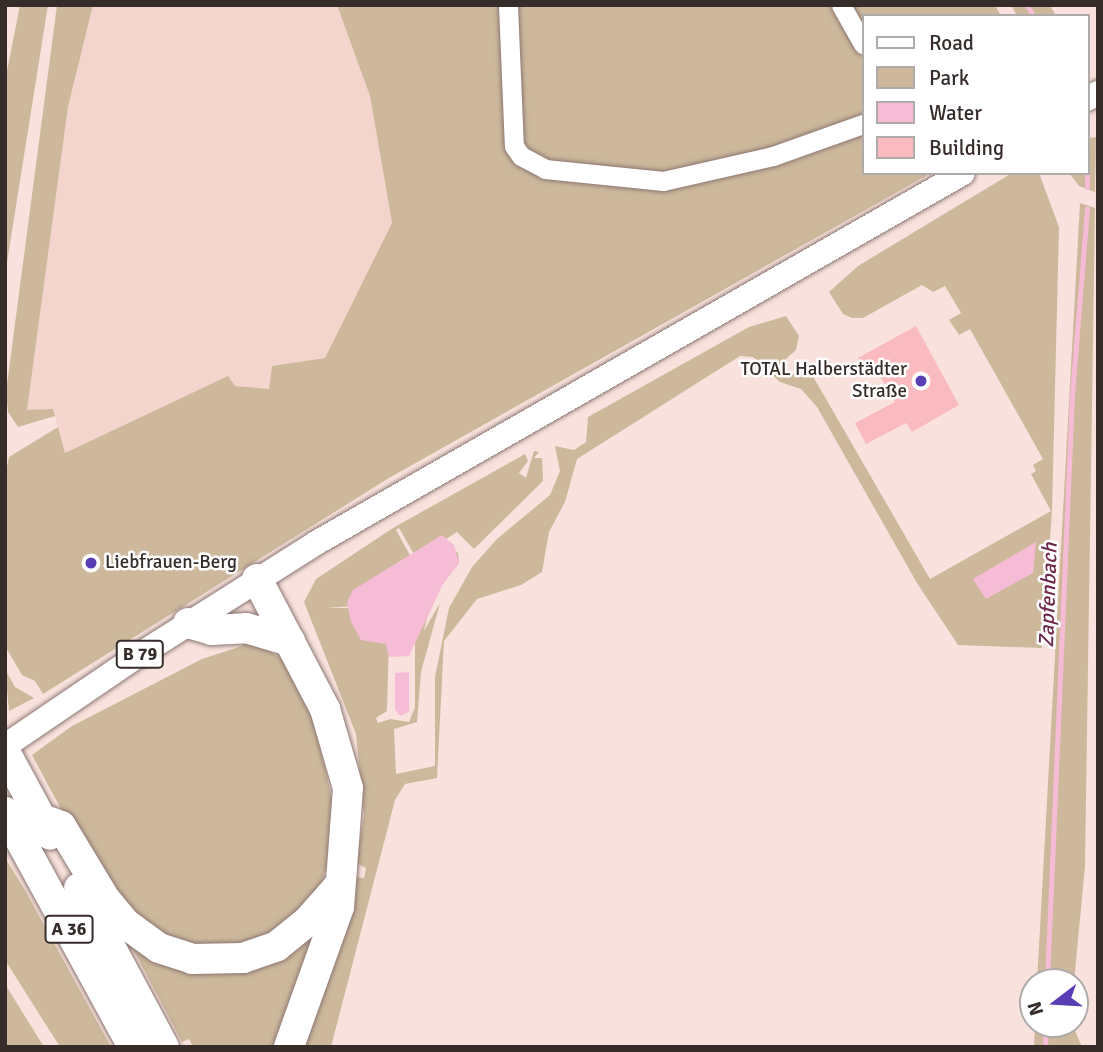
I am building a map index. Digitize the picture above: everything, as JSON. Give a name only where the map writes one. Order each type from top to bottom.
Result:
[{"type":"highway","points":[[257,579],[325,709],[344,767],[349,814],[335,923],[289,1047]]},
{"type":"highway","points":[[188,623],[212,630],[246,628],[290,641]]},
{"type":"highway","name":"A 36","points":[[5,752],[164,1047]]},
{"type":"highway","name":"A 36","points":[[5,812],[133,1047]]},
{"type":"highway","points":[[42,819],[61,826],[105,899],[126,924],[159,948],[192,959],[243,958],[277,946],[307,922],[338,887]]},
{"type":"main road","points":[[188,623],[257,579],[960,175]]},
{"type":"main road","name":"B 79","points":[[5,746],[68,701],[188,623]]},
{"type":"lane","points":[[508,5],[514,146],[521,156],[545,169],[663,181],[773,156],[862,124]]},
{"type":"lane","points":[[841,5],[862,42]]},
{"type":"shaded area","points":[[93,5],[337,5],[370,96],[392,223],[325,358],[272,366],[269,389],[235,386],[228,377],[65,453],[53,409],[27,410],[68,107]]},
{"type":"green space","points":[[20,5],[48,5],[5,275],[5,81]]},
{"type":"green space","points":[[57,5],[93,5],[68,107],[27,410],[53,409],[55,416],[18,427],[8,412],[6,392]]},
{"type":"green space","points":[[337,5],[995,5],[1000,14],[862,14],[862,175],[927,175],[389,478],[43,694],[35,681],[22,675],[5,646],[5,476],[9,457],[58,427],[65,453],[228,376],[235,386],[269,389],[272,366],[325,358],[392,223],[370,96]]},
{"type":"green space","points":[[1011,5],[1050,5],[1055,14],[1016,14]]},
{"type":"green space","points":[[1098,118],[1095,192],[1079,186],[1071,175],[1089,175],[1089,138],[1096,137]]},
{"type":"green space","points":[[1009,175],[1040,175],[1059,227],[1052,511],[1042,648],[958,645],[917,583],[817,407],[801,389],[780,382],[753,357],[740,356],[577,459],[565,502],[549,532],[542,572],[521,585],[477,599],[444,641],[437,778],[405,784],[395,800],[331,1047],[300,1047],[355,877],[364,878],[366,868],[356,863],[364,816],[356,734],[304,602],[316,579],[393,528],[525,454],[528,461],[519,473],[526,478],[534,451],[539,452],[534,458],[542,458],[543,481],[474,549],[457,532],[440,543],[458,553],[459,563],[431,599],[424,631],[440,603],[421,672],[417,722],[394,729],[396,774],[435,766],[435,677],[449,608],[472,567],[497,539],[550,495],[560,471],[555,446],[574,450],[586,442],[588,417],[749,327],[786,316],[799,336],[796,350],[779,365],[783,375],[811,373],[930,579],[1051,511],[1031,474],[1036,471],[1033,465],[1043,459],[970,329],[959,335],[949,320],[961,313],[945,286],[933,292],[922,285],[863,318],[852,318],[843,314],[829,292],[858,266]],"holes":[[[399,528],[415,556],[415,707],[409,722],[390,719],[378,723],[376,718],[387,711],[389,638],[370,608],[327,608],[354,606],[411,557],[396,530]]]},
{"type":"green space","points":[[1080,203],[1095,208],[1085,866],[1075,968],[1038,968]]},
{"type":"green space","points":[[249,639],[281,658],[295,678],[314,719],[334,808],[331,852],[321,885],[281,933],[235,951],[155,937],[91,865],[32,755],[72,726],[202,659],[242,646]]},
{"type":"green space","points":[[5,669],[15,687],[34,698],[9,711]]},
{"type":"green space","points":[[5,858],[111,1047],[60,1047],[5,960]]},
{"type":"green space","points":[[325,913],[279,1047],[193,1047],[189,1039],[182,1042],[132,947],[195,970]]},
{"type":"green space","points":[[5,984],[44,1047],[5,1047]]},
{"type":"green space","points":[[1034,1038],[1078,1038],[1082,1047],[1034,1047]]},
{"type":"water","points":[[442,535],[454,545],[459,563],[443,584],[409,656],[389,657],[386,644],[361,640],[351,622],[347,602],[353,590]]},
{"type":"water","points":[[1036,542],[1033,573],[986,599],[973,579]]},
{"type":"water","points":[[409,672],[409,712],[400,716],[395,710],[395,673]]},
{"type":"building","points":[[916,326],[959,405],[912,432],[906,423],[866,444],[855,423],[895,402],[878,372],[868,377],[858,358]]},
{"type":"waterway","name":"Zapfenbach","points":[[1027,5],[1032,14]]},
{"type":"waterway","name":"Zapfenbach","points":[[1087,175],[1087,187]]},
{"type":"waterway","name":"Zapfenbach","points":[[1048,968],[1072,395],[1087,209]]},
{"type":"waterway","name":"Zapfenbach","points":[[1045,1038],[1045,1047]]},
{"type":"place","name":"TOTAL Halberstädter Straße","points":[[921,381]]},
{"type":"place","name":"Liebfrauen-Berg","points":[[91,563]]}]
